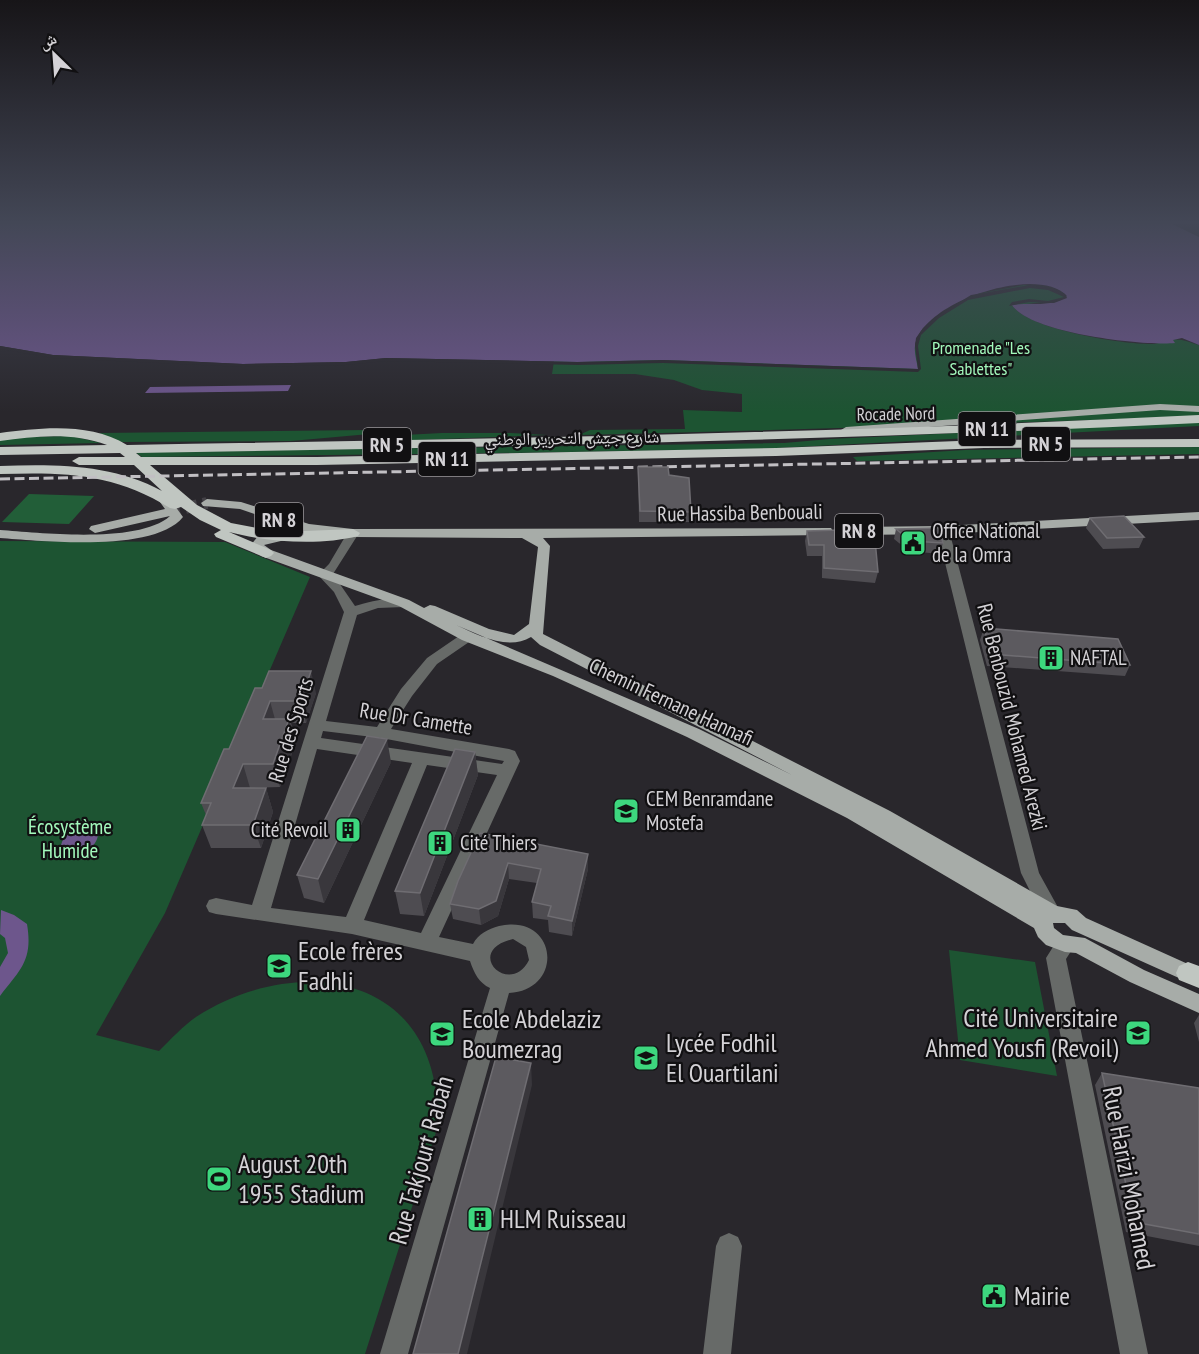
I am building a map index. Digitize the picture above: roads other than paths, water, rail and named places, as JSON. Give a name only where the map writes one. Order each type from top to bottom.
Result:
[{"type":"highway","name":"Rocade Nord","points":[[774,435],[957,431],[1199,419]]},
{"type":"highway","name":"Rocade Nord","points":[[893,447],[1199,430]]},
{"type":"highway","points":[[0,437],[44,432],[89,435],[120,446],[182,499],[208,518],[228,527],[260,534],[334,536],[353,533]]},
{"type":"highway","name":"شارع جيش التحرير الوطني","points":[[0,452],[774,435]]},
{"type":"highway","name":"RN 5","points":[[893,447],[984,444],[1199,443]]},
{"type":"highway","name":"شارع جيش التحرير الوطني","points":[[0,462],[317,461],[893,447]]},
{"type":"highway","points":[[0,470],[74,469],[110,475],[138,484],[166,505],[242,544],[267,553]]},
{"type":"main road","points":[[774,435],[1105,410],[1160,407],[1199,409]]},
{"type":"main road","name":"RN 8","points":[[207,503],[241,506],[307,528],[353,533]]},
{"type":"main road","points":[[0,533],[126,537],[151,534],[169,527],[177,517],[166,505]]},
{"type":"main road","name":"Rue Hassiba Benbouali","points":[[353,533],[519,534],[942,530],[1199,516]]},
{"type":"main road","points":[[404,603],[422,606],[502,638],[516,639],[528,634],[536,624],[544,546],[538,540],[519,534]]},
{"type":"main road","points":[[267,553],[257,545],[258,541],[289,535]]},
{"type":"main road","name":"Chemin Fernane Hannafi","points":[[267,553],[404,603],[467,637],[558,673],[693,733],[853,813],[1049,916]]},
{"type":"main road","name":"Chemin Fernane Hannafi","points":[[536,624],[537,636],[545,642],[884,816],[1049,916]]},
{"type":"main road","points":[[1195,976],[1074,937],[1047,934],[1049,916],[1070,916],[1074,937],[1137,975],[1199,1004]]},
{"type":"street","name":"Rue Benbouzid Mohamed Arezki","points":[[942,530],[1030,873],[1049,916]]},
{"type":"street","points":[[353,533],[327,576],[340,591],[351,612],[376,604],[404,603]]},
{"type":"street","name":"Rue des Sports","points":[[259,914],[351,612]]},
{"type":"street","points":[[381,733],[406,693],[432,661],[467,637]]},
{"type":"street","name":"Rue Dr Camette","points":[[315,725],[381,733],[508,763]]},
{"type":"street","points":[[310,742],[422,758],[508,763],[427,942]]},
{"type":"street","points":[[352,926],[422,758]]},
{"type":"street","points":[[216,906],[352,926],[479,954]]},
{"type":"street","points":[[506,932],[523,933],[535,942],[539,950],[539,960],[536,968],[524,979],[502,983],[484,974],[480,966],[479,954],[488,940],[506,932]]},
{"type":"street","name":"Rue Harizi Mohamed","points":[[1074,937],[1056,958],[1134,1354]]},
{"type":"street","name":"Rue Takjourt Rabah","points":[[394,1354],[502,983]]},
{"type":"street","points":[[717,1354],[729,1246]]},
{"type":"tunnel","points":[[168,512],[207,503]]},
{"type":"railway","points":[[0,479],[1199,457]]},
{"type":"place","name":"Office National de la Omra","points":[[913,543]]},
{"type":"place","name":"NAFTAL","points":[[1051,658]]},
{"type":"place","name":"CEM Benramdane Mostefa","points":[[626,811]]},
{"type":"place","name":"Cité Revoil","points":[[348,830]]},
{"type":"place","name":"Cité Thiers","points":[[440,843]]},
{"type":"place","name":"Ecole frères Fadhli","points":[[279,966]]},
{"type":"place","name":"Cité Universitaire Ahmed Yousfi (Revoil)","points":[[1138,1033]]},
{"type":"place","name":"Ecole Abdelaziz Boumezrag","points":[[442,1034]]},
{"type":"place","name":"Lycée Fodhil El Ouartilani","points":[[646,1058]]},
{"type":"place","name":"August 20th 1955 Stadium","points":[[219,1179]]},
{"type":"place","name":"HLM Ruisseau","points":[[480,1219]]},
{"type":"place","name":"Mairie","points":[[994,1296]]},
{"type":"park label","name":"Promenade \"Les Sablettes\"","points":[[981,358]]},
{"type":"park label","name":"Écosystème Humide","points":[[70,839]]}]
